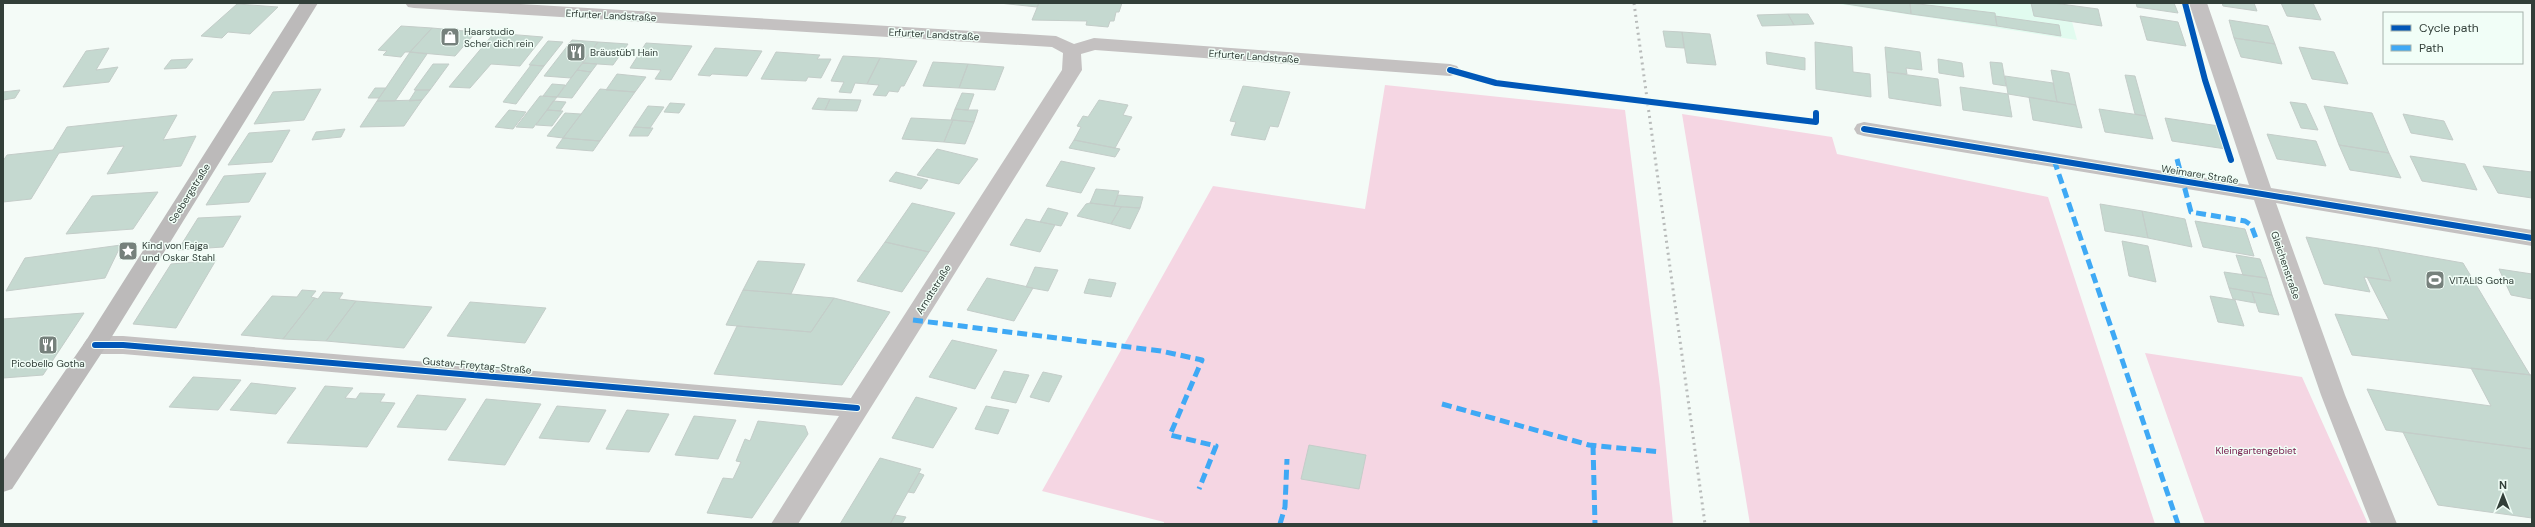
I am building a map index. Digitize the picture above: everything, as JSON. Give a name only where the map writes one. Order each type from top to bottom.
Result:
[{"type":"main road","name":"Seebergstraße","points":[[3,482],[95,345],[308,3]]},
{"type":"street","name":"Erfurter Landstraße","points":[[414,3],[1056,42],[1072,51],[1094,44],[1450,70]]},
{"type":"street","name":"Gleichenstraße","points":[[2198,3],[2229,101],[2263,195],[2299,304],[2356,458],[2384,524]]},
{"type":"street","name":"Arndtstraße","points":[[784,524],[1072,70],[1072,51]]},
{"type":"street","name":"Weimarer Straße","points":[[1864,130],[2532,238]]},
{"type":"street","name":"Gustav-Freytag-Straße","points":[[95,345],[138,346],[857,408]]},
{"type":"shaded area","points":[[1832,3],[2067,3],[2077,40]]},
{"type":"green space","points":[[1385,85],[1625,110],[1660,387],[1673,524],[1164,524],[1164,522],[1042,491],[1213,186],[1365,209]]},
{"type":"green space","points":[[1682,114],[1832,137],[1837,154],[2048,197],[2155,524],[1750,524]]},
{"type":"green space","name":"Kleingartengebiet","points":[[2145,353],[2302,377],[2368,524],[2205,524]]},
{"type":"building","points":[[999,3],[1039,3],[1037,7]]},
{"type":"building","points":[[1039,3],[1122,3],[1119,12],[1116,12],[1114,21],[1110,21],[1108,27],[1086,25],[1087,21],[1032,20]]},
{"type":"building","points":[[1840,3],[1910,3],[1911,14]]},
{"type":"building","points":[[1910,3],[1995,13],[1997,26],[1911,14]]},
{"type":"building","points":[[2031,3],[2053,3],[2098,9],[2102,26],[2034,16]]},
{"type":"building","points":[[2136,3],[2174,3],[2178,13],[2137,7]]},
{"type":"building","points":[[2222,3],[2254,3],[2257,11],[2223,6]]},
{"type":"building","points":[[2281,3],[2313,3],[2321,20],[2287,16]]},
{"type":"building","points":[[237,4],[278,7],[250,34],[228,32],[222,38],[201,36]]},
{"type":"building","points":[[1788,14],[1808,14],[1814,24],[1794,25]]},
{"type":"building","points":[[1788,14],[1794,25],[1762,26],[1757,15]]},
{"type":"building","points":[[1995,16],[2059,25],[2061,36],[1997,26]]},
{"type":"building","points":[[2140,16],[2178,22],[2186,46],[2147,40]]},
{"type":"building","points":[[2229,20],[2268,26],[2275,44],[2234,38]]},
{"type":"building","points":[[401,26],[432,28],[410,52],[405,52],[401,57],[383,55],[387,51],[378,50]]},
{"type":"building","points":[[432,28],[476,32],[455,56],[410,52]]},
{"type":"building","points":[[1663,31],[1682,32],[1684,48],[1666,47]]},
{"type":"building","points":[[1682,32],[1710,34],[1716,65],[1687,63]]},
{"type":"building","points":[[494,33],[543,37],[520,66],[491,64],[470,88],[449,87]]},
{"type":"building","points":[[2234,38],[2275,44],[2282,64],[2241,57]]},
{"type":"building","name":"Bräustüb'l Hain","points":[[572,40],[598,42],[571,78],[544,76]]},
{"type":"building","points":[[548,41],[563,42],[544,66],[529,65]]},
{"type":"building","points":[[598,42],[628,44],[613,65],[583,63]]},
{"type":"building","points":[[1815,42],[1852,47],[1853,72],[1870,74],[1871,97],[1816,89]]},
{"type":"building","points":[[646,43],[692,46],[671,80],[655,79],[661,70],[630,68]]},
{"type":"building","points":[[1885,47],[1920,52],[1922,70],[1906,68],[1907,74],[1887,72]]},
{"type":"building","points":[[2299,47],[2334,52],[2348,84],[2312,79]]},
{"type":"building","points":[[109,48],[96,70],[118,67],[109,82],[63,87],[86,51]]},
{"type":"building","points":[[715,48],[762,51],[747,76],[712,74],[710,76],[698,75]]},
{"type":"building","points":[[410,52],[427,54],[395,101],[377,101]]},
{"type":"building","points":[[776,52],[820,55],[817,59],[831,59],[821,78],[808,77],[806,81],[761,79]]},
{"type":"building","points":[[1766,52],[1805,58],[1805,70],[1767,64]]},
{"type":"building","points":[[843,56],[880,58],[867,84],[855,83],[851,93],[839,92],[844,82],[831,81]]},
{"type":"building","points":[[880,58],[917,61],[904,86],[901,86],[898,92],[889,91],[886,96],[873,95],[879,85],[867,84]]},
{"type":"building","points":[[193,59],[186,68],[164,69],[171,60]]},
{"type":"building","points":[[1938,59],[1962,63],[1964,77],[1939,73]]},
{"type":"building","points":[[933,62],[968,64],[959,88],[923,86]]},
{"type":"building","points":[[1990,62],[2002,63],[2006,86],[1993,84]]},
{"type":"building","points":[[583,63],[597,64],[591,72],[577,70]]},
{"type":"building","points":[[433,64],[449,64],[430,90],[414,90]]},
{"type":"building","points":[[968,64],[1004,67],[995,90],[959,88]]},
{"type":"building","points":[[531,65],[544,66],[516,104],[503,102]]},
{"type":"building","points":[[577,70],[591,72],[572,98],[557,97]]},
{"type":"building","points":[[2051,70],[2069,73],[2076,105],[2057,102]]},
{"type":"building","points":[[1887,72],[1938,79],[1941,106],[1889,98]]},
{"type":"building","points":[[617,74],[646,77],[635,92],[606,90]]},
{"type":"building","points":[[2125,75],[2135,76],[2146,116],[2135,114]]},
{"type":"building","points":[[2005,76],[2053,83],[2057,102],[2008,94]]},
{"type":"building","points":[[552,84],[565,85],[557,97],[543,96]]},
{"type":"building","points":[[1243,86],[1290,92],[1278,127],[1270,126],[1265,140],[1231,135],[1236,122],[1230,121]]},
{"type":"building","points":[[1960,87],[2008,94],[2012,117],[1963,110]]},
{"type":"building","points":[[375,88],[386,88],[379,98],[368,98]]},
{"type":"building","points":[[321,89],[304,120],[254,124],[273,92]]},
{"type":"building","points":[[600,89],[635,92],[600,141],[563,138]]},
{"type":"building","points":[[20,90],[15,98],[3,100],[3,92]]},
{"type":"building","points":[[416,90],[430,90],[422,100],[409,101]]},
{"type":"building","points":[[962,93],[974,94],[968,110],[955,109]]},
{"type":"building","points":[[540,96],[557,97],[533,128],[516,127]]},
{"type":"building","points":[[2029,97],[2076,105],[2082,128],[2033,120]]},
{"type":"building","points":[[818,98],[830,99],[825,110],[812,109]]},
{"type":"building","points":[[830,99],[861,100],[857,111],[825,110]]},
{"type":"building","points":[[422,100],[404,126],[360,127],[377,101]]},
{"type":"building","points":[[1099,100],[1128,105],[1123,115],[1132,117],[1115,148],[1074,140],[1081,127],[1077,126],[1083,116],[1088,117]]},
{"type":"building","points":[[553,101],[566,102],[560,111],[547,110]]},
{"type":"building","points":[[2290,102],[2306,104],[2318,130],[2301,128]]},
{"type":"building","points":[[670,103],[685,104],[679,113],[664,112]]},
{"type":"building","points":[[648,106],[664,107],[650,128],[634,127]]},
{"type":"building","points":[[2324,106],[2372,113],[2389,153],[2339,145]]},
{"type":"building","points":[[955,109],[978,110],[974,122],[951,120]]},
{"type":"building","points":[[2099,109],[2146,116],[2153,139],[2105,132]]},
{"type":"building","points":[[509,110],[526,112],[513,129],[495,127]]},
{"type":"building","points":[[547,110],[563,111],[552,126],[536,125]]},
{"type":"building","points":[[565,113],[581,114],[563,138],[547,136]]},
{"type":"building","points":[[2403,114],[2444,121],[2453,140],[2411,133]]},
{"type":"building","points":[[177,115],[163,140],[196,136],[181,166],[107,174],[124,146],[59,153],[31,199],[3,202],[3,161],[7,155],[53,150],[67,127]]},
{"type":"building","points":[[911,118],[953,120],[944,142],[902,139]]},
{"type":"building","points":[[2165,118],[2219,126],[2226,149],[2172,141]]},
{"type":"building","points":[[953,120],[974,122],[965,144],[944,142]]},
{"type":"building","points":[[634,127],[653,128],[648,136],[629,136]]},
{"type":"building","points":[[345,129],[341,137],[312,140],[316,132]]},
{"type":"building","points":[[290,130],[272,162],[228,165],[249,133]]},
{"type":"building","points":[[2267,134],[2316,141],[2326,166],[2277,159]]},
{"type":"building","points":[[563,138],[600,141],[593,151],[556,148]]},
{"type":"building","points":[[1074,140],[1120,149],[1115,157],[1069,148]]},
{"type":"building","points":[[2339,145],[2389,153],[2401,178],[2350,170]]},
{"type":"building","points":[[937,149],[978,159],[959,184],[917,175]]},
{"type":"building","points":[[2410,156],[2465,164],[2477,190],[2422,181]]},
{"type":"building","points":[[1061,161],[1095,168],[1081,193],[1046,186]]},
{"type":"building","points":[[2483,166],[2532,172],[2532,198],[2498,193]]},
{"type":"building","points":[[896,172],[928,180],[921,189],[889,181]]},
{"type":"building","points":[[266,173],[249,202],[206,205],[224,176]]},
{"type":"building","points":[[1096,189],[1119,191],[1114,206],[1090,203]]},
{"type":"building","points":[[158,192],[133,229],[66,234],[92,196]]},
{"type":"building","points":[[1118,195],[1143,197],[1140,208],[1114,206]]},
{"type":"building","points":[[912,203],[955,213],[929,252],[885,242]]},
{"type":"building","points":[[1090,203],[1121,207],[1111,224],[1077,216],[1086,204]]},
{"type":"building","points":[[2100,204],[2142,211],[2148,238],[2105,231]]},
{"type":"building","points":[[1121,207],[1140,208],[1130,229],[1111,224]]},
{"type":"building","points":[[1048,208],[1068,213],[1061,226],[1040,222]]},
{"type":"building","points":[[2142,211],[2185,219],[2192,247],[2148,238]]},
{"type":"building","points":[[241,216],[223,247],[178,250],[198,218]]},
{"type":"building","points":[[1026,219],[1055,225],[1040,252],[1010,245]]},
{"type":"building","points":[[2195,221],[2245,229],[2254,256],[2203,247]]},
{"type":"building","points":[[2306,237],[2378,248],[2391,281],[2364,277],[2370,292],[2324,284]]},
{"type":"building","points":[[2122,241],[2148,246],[2156,282],[2129,276]]},
{"type":"building","points":[[885,242],[929,252],[902,292],[857,281]]},
{"type":"building","points":[[121,245],[105,278],[6,291],[25,258]]},
{"type":"building","points":[[2378,248],[2463,263],[2530,375],[2352,355],[2335,314],[2389,320],[2367,277],[2391,281]]},
{"type":"building","points":[[2236,255],[2260,259],[2267,278],[2243,275]]},
{"type":"building","points":[[216,260],[176,328],[133,324],[171,264]]},
{"type":"building","points":[[758,261],[805,264],[791,294],[743,290]]},
{"type":"building","points":[[1035,267],[1058,270],[1048,291],[1026,287]]},
{"type":"building","points":[[2499,269],[2532,274],[2532,299],[2511,295]]},
{"type":"building","points":[[2224,272],[2267,278],[2272,295],[2229,288]]},
{"type":"building","points":[[987,278],[1033,288],[1014,321],[967,310]]},
{"type":"building","points":[[1089,279],[1116,283],[1111,297],[1084,293]]},
{"type":"building","points":[[2229,288],[2252,292],[2255,303],[2233,299]]},
{"type":"building","points":[[302,290],[316,291],[311,297],[315,298],[283,339],[241,335],[272,296],[297,297]]},
{"type":"building","points":[[743,290],[834,298],[811,332],[726,325]]},
{"type":"building","points":[[323,292],[343,293],[339,299],[356,301],[326,341],[283,339],[315,298],[318,299]]},
{"type":"building","points":[[2252,292],[2272,295],[2279,315],[2259,312]]},
{"type":"building","points":[[2210,296],[2235,300],[2244,326],[2218,322]]},
{"type":"building","points":[[834,298],[890,312],[842,385],[714,374],[737,326],[811,332]]},
{"type":"building","points":[[356,301],[432,307],[404,348],[326,341]]},
{"type":"building","points":[[470,302],[546,308],[525,343],[447,336]]},
{"type":"building","points":[[84,313],[43,375],[3,378],[3,319]]},
{"type":"building","points":[[952,340],[997,350],[975,389],[929,377]]},
{"type":"building","points":[[2471,368],[2532,375],[2532,449],[2386,430],[2367,389],[2491,406]]},
{"type":"building","points":[[1004,371],[1029,375],[1016,403],[991,398]]},
{"type":"building","points":[[1043,372],[1062,376],[1049,402],[1030,397]]},
{"type":"building","points":[[193,377],[241,380],[218,410],[169,407]]},
{"type":"building","points":[[251,383],[296,388],[276,414],[230,410]]},
{"type":"building","points":[[325,386],[353,388],[345,398],[356,399],[360,393],[385,394],[380,402],[395,403],[367,447],[287,443]]},
{"type":"building","points":[[417,395],[466,399],[446,430],[397,427]]},
{"type":"building","points":[[916,397],[957,408],[933,448],[892,438]]},
{"type":"building","points":[[486,399],[541,404],[505,465],[448,460]]},
{"type":"building","points":[[557,406],[606,410],[589,442],[539,438]]},
{"type":"building","points":[[986,406],[1009,410],[998,434],[975,429]]},
{"type":"building","points":[[627,410],[669,414],[649,452],[606,449]]},
{"type":"building","points":[[694,416],[736,420],[718,459],[675,455]]},
{"type":"building","points":[[758,421],[805,426],[808,434],[752,518],[707,513],[723,478],[733,479],[741,462],[736,461],[745,439],[750,441]]},
{"type":"building","points":[[2403,432],[2532,449],[2532,518],[2438,505]]},
{"type":"building","points":[[1309,445],[1366,455],[1359,489],[1301,479]]},
{"type":"building","points":[[880,458],[921,469],[890,524],[840,524]]},
{"type":"building","points":[[919,473],[924,475],[914,493],[908,492]]},
{"type":"building","points":[[895,515],[906,517],[902,524],[890,524]]},
{"type":"railway","points":[[1634,3],[1705,524]]},
{"type":"marked path","points":[[2177,159],[2191,212],[2245,221],[2251,225],[2257,241]]},
{"type":"marked path","points":[[2054,160],[2178,524]]},
{"type":"marked path","points":[[913,320],[1161,351],[1202,360],[1170,435],[1216,446],[1199,489]]},
{"type":"marked path","points":[[1442,404],[1589,445],[1661,452]]},
{"type":"marked path","points":[[1593,445],[1595,524]]},
{"type":"marked path","points":[[1280,524],[1285,507],[1287,459]]},
{"type":"cycle path","points":[[2185,3],[2205,80],[2231,160]]},
{"type":"cycle path","points":[[1450,70],[1496,83],[1816,122],[1816,113]]},
{"type":"cycle path","points":[[1864,129],[2532,238]]},
{"type":"cycle path","points":[[95,345],[123,345],[857,408]]},
{"type":"place","name":"Haarstudio Scher dich rein","points":[[450,37]]},
{"type":"place","name":"Bräustüb'l Hain","points":[[576,52]]},
{"type":"place","name":"Kind von Fajga und Oskar Stahl","points":[[128,251]]},
{"type":"place","name":"VITALIS Gotha","points":[[2435,280]]},
{"type":"place","name":"Picobello Gotha","points":[[48,345]]}]
